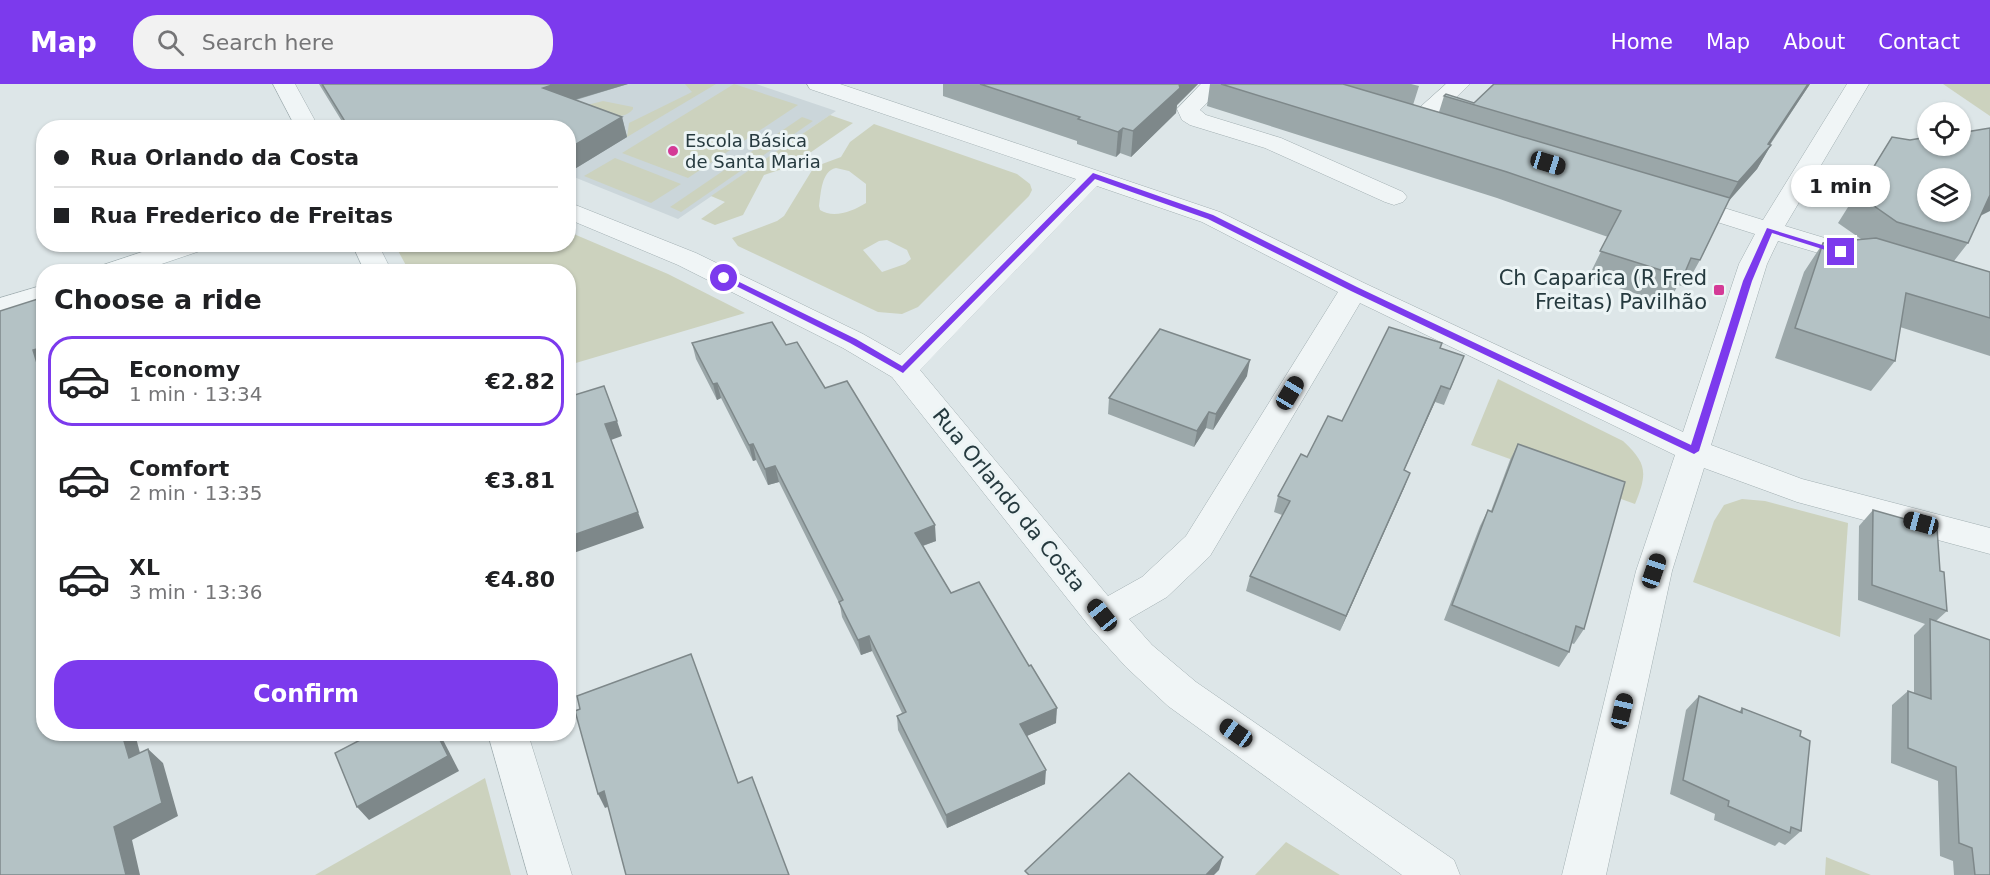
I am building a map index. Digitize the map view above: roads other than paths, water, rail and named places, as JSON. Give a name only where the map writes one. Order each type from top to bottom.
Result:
[{"type":"street","points":[[284,84],[304,120]]},
{"type":"street","points":[[818,84],[1211,217],[1354,289],[1694,451],[1745,472],[1797,490],[1990,542]]},
{"type":"street","points":[[1214,84],[1188,109],[1190,115],[1198,120],[1273,144],[1394,197]]},
{"type":"street","points":[[1416,123],[1459,84]]},
{"type":"street","points":[[1584,875],[1654,571],[1749,275],[1770,230],[1858,84]]},
{"type":"street","points":[[903,370],[1093,176]]},
{"type":"street","points":[[1655,195],[1887,266]]},
{"type":"street","name":"Rua Orlando da Costa","points":[[576,213],[687,259],[853,341],[903,370],[1102,615],[1139,656],[1182,694],[1438,875]]},
{"type":"street","points":[[134,264],[171,252]]},
{"type":"street","points":[[1102,615],[1135,601],[1167,579],[1198,546],[1354,289]]},
{"type":"street","points":[[0,307],[36,296]]},
{"type":"street","points":[[510,741],[550,875]]},
{"type":"place","name":"Escola Básica de Santa Maria","points":[[673,151]]},
{"type":"place","name":"Ch Caparica (R Fred Freitas) Pavilhão","points":[[1719,290]]}]
